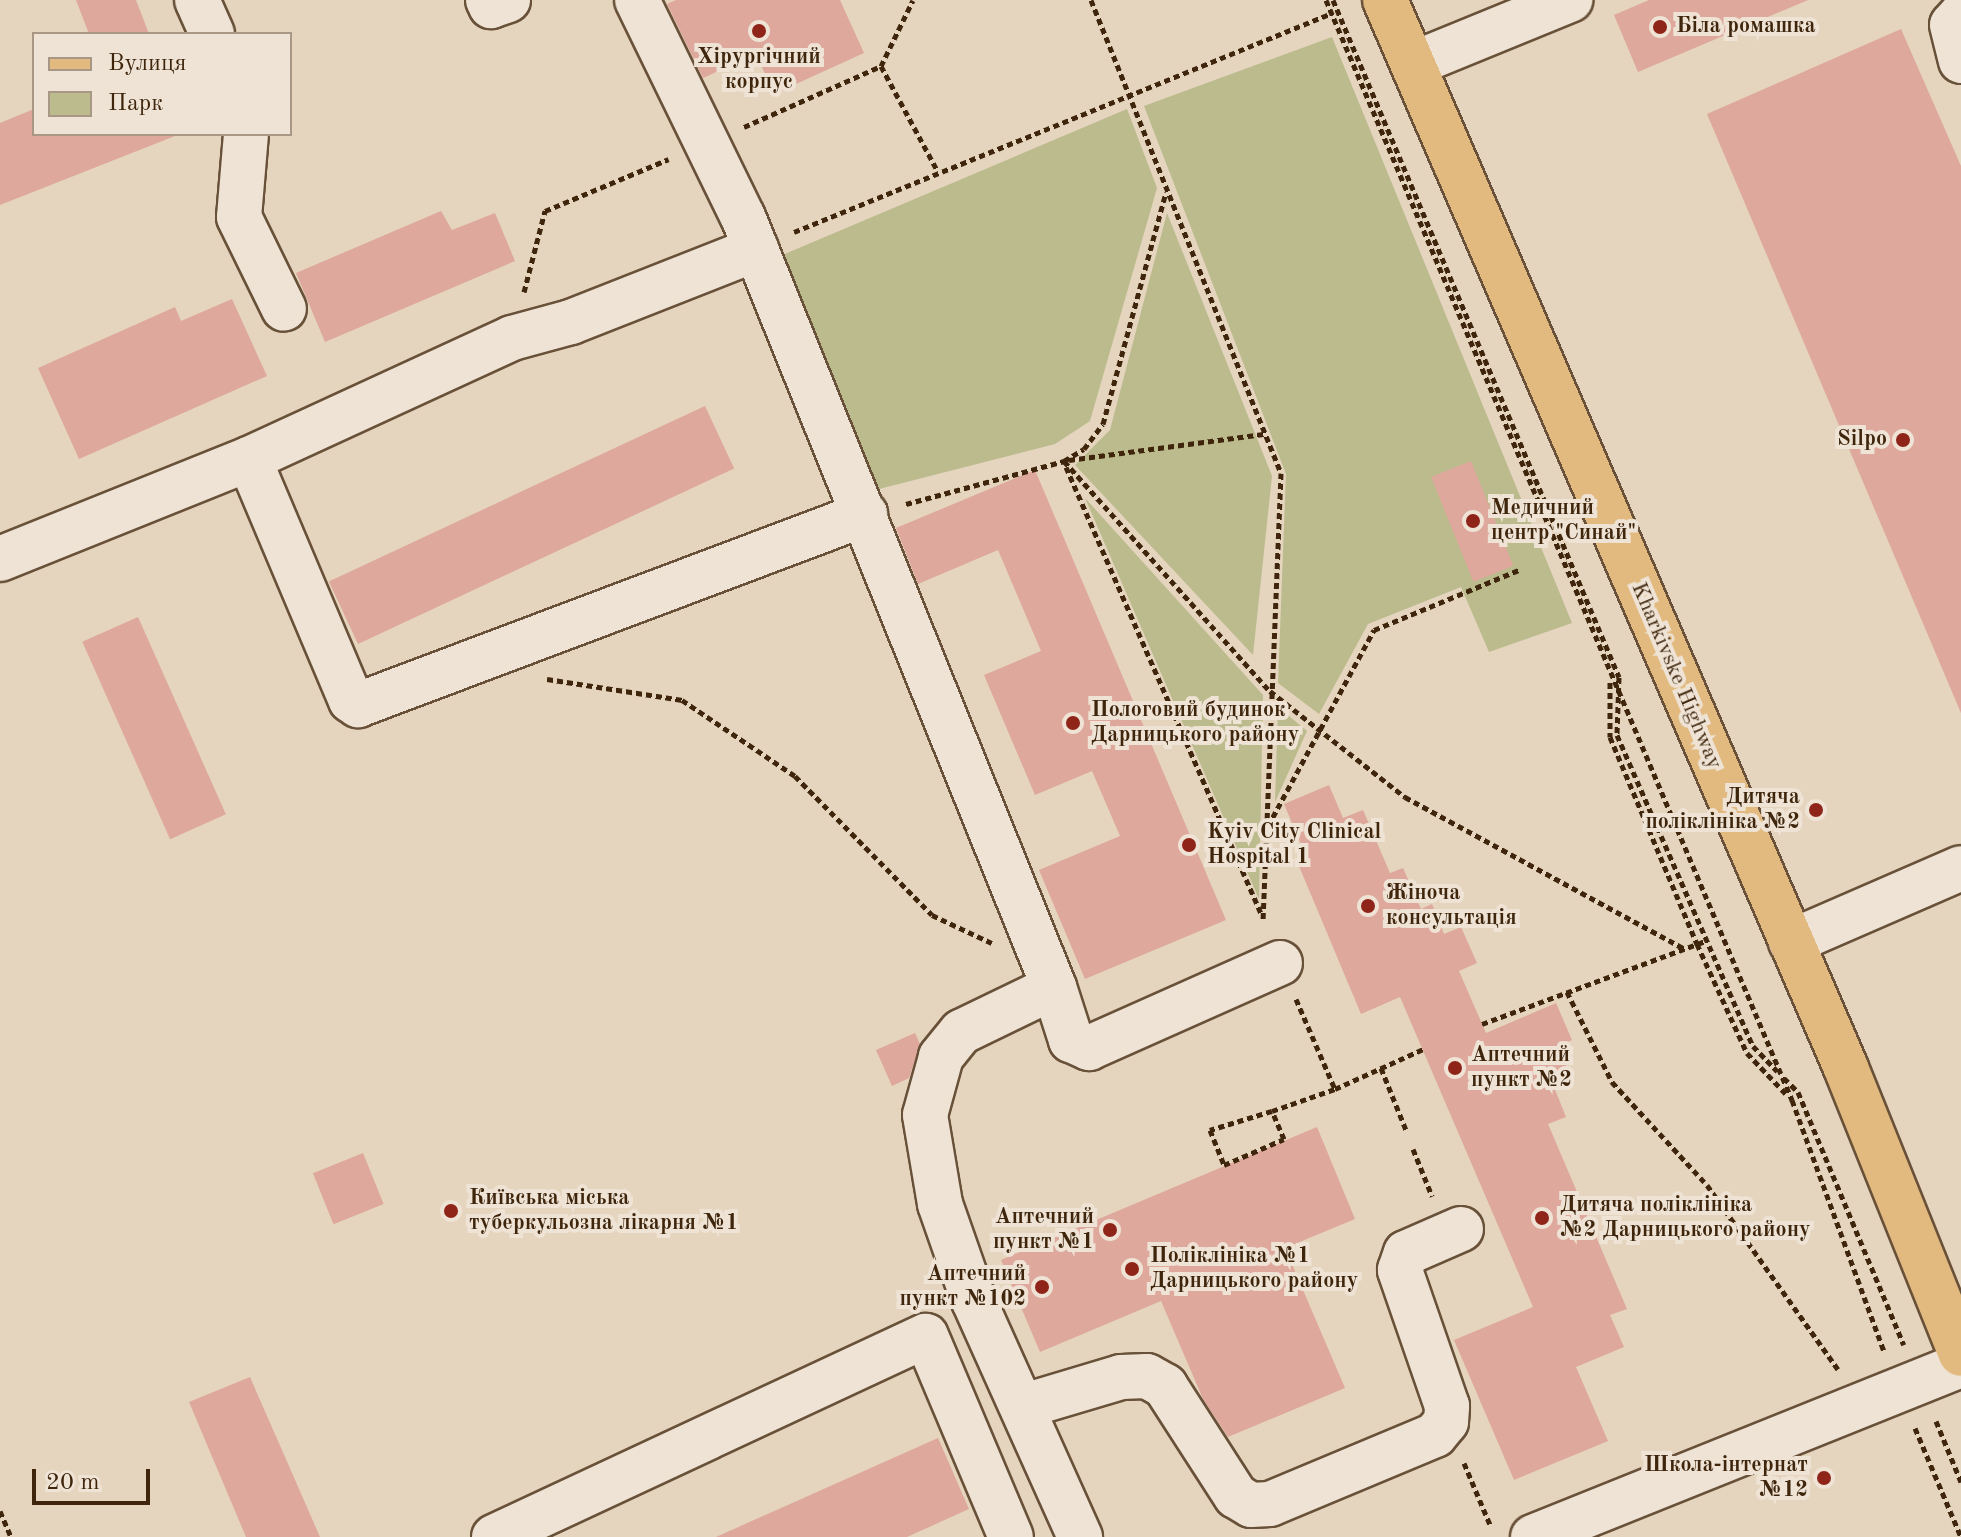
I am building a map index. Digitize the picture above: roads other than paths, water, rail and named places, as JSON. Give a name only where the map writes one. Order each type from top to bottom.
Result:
[{"type":"main road","name":"Kharkivske Highway","points":[[1385,0],[1791,942],[1961,1354]]},
{"type":"lane","points":[[197,0],[211,32]]},
{"type":"lane","points":[[488,0],[491,6],[508,0]]},
{"type":"lane","points":[[637,0],[756,249],[1050,978],[1071,1040],[1089,1048],[1280,963]]},
{"type":"lane","points":[[1413,64],[1570,0]]},
{"type":"lane","points":[[1961,15],[1952,25],[1952,37],[1961,61]]},
{"type":"lane","points":[[246,136],[239,217],[284,309]]},
{"type":"lane","points":[[0,559],[249,459],[512,338],[571,322],[756,249]]},
{"type":"lane","points":[[249,459],[351,700],[358,705],[865,514]]},
{"type":"lane","points":[[1791,942],[1961,868]]},
{"type":"lane","points":[[1050,978],[961,1032],[941,1057],[925,1115],[932,1168],[954,1246],[1080,1537]]},
{"type":"lane","points":[[1024,1406],[1121,1377],[1147,1376],[1165,1386],[1236,1496],[1251,1505],[1270,1504],[1435,1435],[1446,1422],[1447,1406],[1400,1270],[1406,1253],[1455,1232]]},
{"type":"lane","points":[[494,1537],[926,1336],[1011,1537]]},
{"type":"lane","points":[[1533,1537],[1961,1365]]},
{"type":"place","name":"Біла ромашка","points":[[1660,27]]},
{"type":"place","name":"Хірургічний корпус","points":[[759,31]]},
{"type":"place","name":"Silpo","points":[[1903,440]]},
{"type":"place","name":"Медичний центр \"Синай\"","points":[[1473,521]]},
{"type":"place","name":"Пологовий будинок Дарницького району","points":[[1073,723]]},
{"type":"place","name":"Дитяча поліклініка №2","points":[[1816,810]]},
{"type":"place","name":"Kyiv City Clinical Hospital 1","points":[[1189,845]]},
{"type":"place","name":"Жіноча консультація","points":[[1368,906]]},
{"type":"place","name":"Аптечний пункт №2","points":[[1455,1068]]},
{"type":"place","name":"Київська міська туберкульозна лікарня №1","points":[[451,1211]]},
{"type":"place","name":"Дитяча поліклініка №2 Дарницького району","points":[[1542,1218]]},
{"type":"place","name":"Аптечний пункт №1","points":[[1110,1230]]},
{"type":"place","name":"Поліклініка №1 Дарницького району","points":[[1132,1269]]},
{"type":"place","name":"Аптечний пункт №102","points":[[1042,1287]]},
{"type":"place","name":"Школа-інтернат №12","points":[[1824,1478]]}]
